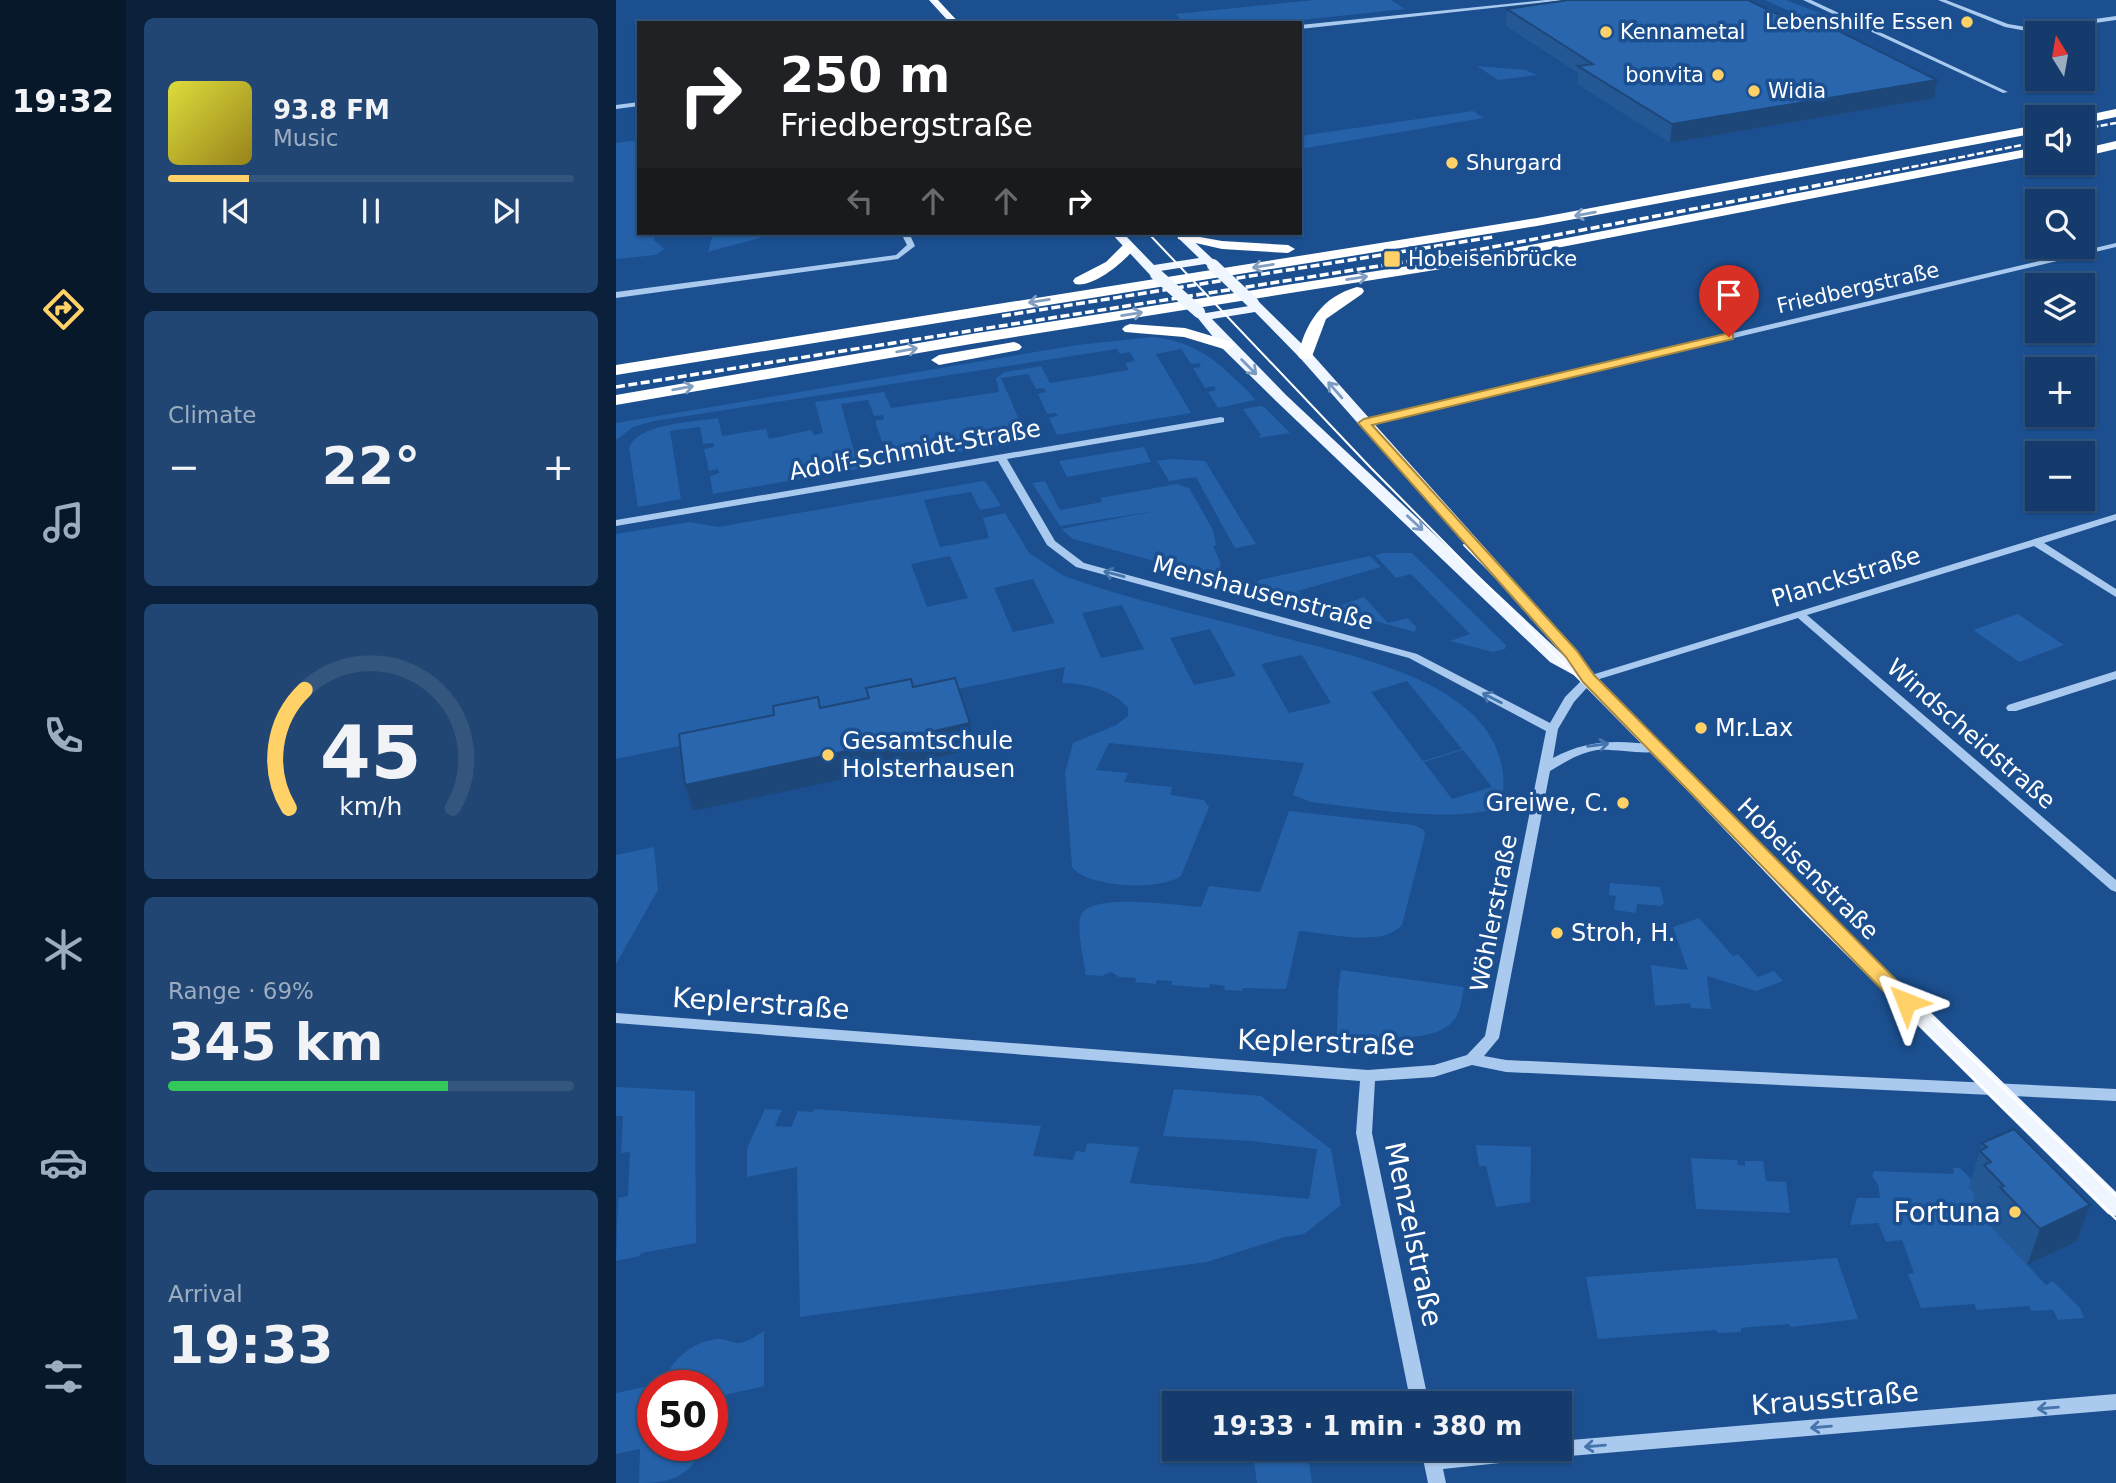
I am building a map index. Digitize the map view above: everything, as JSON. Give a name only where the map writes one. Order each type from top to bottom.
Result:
[{"type":"highway","points":[[1210,262],[1574,203],[1886,146],[2025,125]]},
{"type":"highway","points":[[616,370],[1537,222],[2025,131]]},
{"type":"highway","points":[[2095,140],[2116,136]]},
{"type":"highway","points":[[2095,150],[2116,145]]},
{"type":"highway","points":[[616,400],[1473,260],[2025,154]]},
{"type":"highway","points":[[1255,306],[1357,291],[1741,221],[2025,164]]},
{"type":"highway","points":[[1185,235],[1222,245],[1288,249]]},
{"type":"highway","points":[[1080,281],[1111,264],[1129,247]]},
{"type":"highway","points":[[616,357],[1154,271]]},
{"type":"highway","points":[[1306,356],[1313,324],[1320,315],[1332,304],[1357,291]]},
{"type":"highway","points":[[616,414],[1201,315]]},
{"type":"highway","points":[[1130,329],[1185,333],[1227,345]]},
{"type":"main road","points":[[933,0],[953,21]]},
{"type":"main road","name":"Hobeisenstraße","points":[[1119,235],[1201,315],[1227,345],[1556,658],[1589,679]]},
{"type":"main road","name":"Hobeisenstraße","points":[[1182,235],[1306,356],[1571,654],[1589,679],[1811,908],[2116,1207]]},
{"type":"main road","points":[[1154,271],[1210,262]]},
{"type":"main road","points":[[1201,315],[1255,306]]},
{"type":"street","points":[[1302,27],[1563,0]]},
{"type":"street","points":[[1806,0],[2006,92]]},
{"type":"street","points":[[1941,0],[2007,26],[2032,30],[2116,18]]},
{"type":"street","points":[[616,107],[637,104]]},
{"type":"street","points":[[616,295],[898,257],[911,246],[906,235]]},
{"type":"street","name":"Friedbergstraße","points":[[1364,423],[2116,244]]},
{"type":"street","name":"Adolf-Schmidt-Straße","points":[[616,523],[1221,420]]},
{"type":"street","name":"Menshausenstraße","points":[[1001,458],[1051,543],[1080,565],[1413,656],[1552,729]]},
{"type":"street","name":"Planckstraße","points":[[1589,679],[2116,517]]},
{"type":"street","points":[[2034,541],[2116,594]]},
{"type":"street","name":"Windscheidstraße","points":[[1799,614],[2116,887]]},
{"type":"street","points":[[2012,708],[2116,675]]},
{"type":"street","name":"Wöhlerstraße","points":[[1472,1059],[1492,1038],[1552,729],[1569,699],[1589,679]]},
{"type":"street","points":[[1544,769],[1567,753],[1602,743],[1657,749]]},
{"type":"street","name":"Keplerstraße","points":[[616,1018],[1368,1076],[1434,1070],[1472,1059],[1506,1066],[2116,1095]]},
{"type":"street","name":"Menzelstraße","points":[[1368,1076],[1364,1133],[1417,1391]]},
{"type":"street","name":"Krausstraße","points":[[1572,1448],[2116,1402]]},
{"type":"street","points":[[1432,1461],[1437,1483]]},
{"type":"shaded area","points":[[1314,0],[1391,0],[1405,9],[1292,21],[1181,21],[1176,14]]},
{"type":"shaded area","points":[[1765,0],[1786,0],[1838,20],[1840,24],[1822,26]]},
{"type":"shaded area","points":[[1477,66],[1526,70],[1537,75],[1498,80]]},
{"type":"shaded area","points":[[1473,111],[1484,118],[1302,149],[1302,136]]},
{"type":"shaded area","points":[[637,140],[637,235],[655,235],[654,240],[664,249],[656,255],[616,259],[616,143]]},
{"type":"shaded area","points":[[712,235],[771,235],[708,252]]},
{"type":"shaded area","points":[[1153,337],[1178,342],[1208,356],[1255,400],[1218,408],[1208,392],[1216,390],[1214,386],[1205,388],[1193,368],[1201,367],[1199,363],[1191,364],[1181,349],[1156,354],[1191,413],[1057,435],[1049,418],[1058,416],[1056,413],[1047,414],[1038,394],[1046,392],[1044,388],[1036,389],[1028,374],[1001,378],[1028,440],[889,464],[884,446],[893,445],[892,441],[882,442],[875,421],[884,419],[883,415],[874,416],[868,400],[841,404],[859,469],[713,494],[710,476],[719,473],[718,469],[709,471],[704,449],[714,447],[713,443],[703,444],[700,427],[670,431],[681,499],[638,507],[629,448],[643,433],[668,425],[718,418],[722,436],[766,429],[769,439],[811,430],[814,435],[823,433],[815,402],[884,392],[891,408],[999,392],[996,378],[1005,372],[1041,366],[1050,383],[1129,370],[1125,363],[1135,361],[1130,352],[1120,354],[1117,349],[654,421],[633,427],[616,440],[616,423],[1077,345]]},
{"type":"shaded area","points":[[1260,406],[1290,433],[1258,438],[1261,435],[1243,409]]},
{"type":"shaded area","points":[[1144,447],[1151,462],[1067,477],[1059,461]]},
{"type":"shaded area","points":[[1157,461],[1205,461],[1256,544],[1236,548],[1233,545],[1196,477],[1169,481]]},
{"type":"shaded area","points":[[1045,481],[1060,510],[1102,502],[1100,498],[1177,484],[1189,488],[1213,530],[1216,545],[1213,546],[1220,561],[1221,579],[1073,539],[1061,529],[1155,511],[1060,526],[1032,483]]},
{"type":"shaded area","points":[[986,482],[1001,506],[980,510],[971,492],[924,500],[940,547],[989,538],[983,518],[1005,513],[1029,553],[1064,576],[1140,600],[1344,653],[1386,666],[1426,683],[1461,704],[1487,731],[1502,765],[1501,806],[1461,814],[1436,814],[1311,802],[1293,795],[1304,763],[1109,743],[1096,770],[1128,773],[1124,782],[1172,787],[1170,795],[1204,800],[1209,807],[1181,876],[1158,884],[1142,885],[1108,883],[1093,879],[1080,874],[1072,867],[1065,773],[1073,743],[1116,725],[1128,716],[1128,708],[1107,692],[1079,684],[1062,683],[1065,667],[616,759],[616,534],[690,522],[718,527]],"holes":[[[950,556],[968,598],[927,607],[911,564]],[[1033,579],[1055,623],[1013,632],[994,588]],[[1122,605],[1144,649],[1101,658],[1082,613]],[[1210,629],[1236,676],[1194,685],[1170,638]],[[1302,655],[1331,703],[1289,713],[1261,664]],[[1407,681],[1462,749],[1423,761],[1371,692]],[[1463,750],[1492,787],[1452,799],[1424,762]]]},
{"type":"shaded area","points":[[1412,553],[1506,645],[1505,649],[1493,652],[1450,641],[1470,634],[1411,574],[1396,578],[1375,555]]},
{"type":"shaded area","points":[[1370,556],[1381,567],[1298,591],[1305,602],[1251,587],[1259,580]]},
{"type":"shaded area","points":[[1364,597],[1388,623],[1408,618],[1416,627],[1415,632],[1331,609]]},
{"type":"shaded area","points":[[2018,614],[2064,645],[2019,662],[1973,630]]},
{"type":"shaded area","points":[[1289,811],[1414,825],[1424,830],[1425,835],[1402,925],[1393,932],[1368,938],[1299,931],[1286,989],[1224,990],[1225,986],[1210,984],[1209,988],[1171,985],[1172,981],[1157,980],[1156,984],[1135,982],[1136,978],[1119,977],[1111,972],[1102,976],[1086,975],[1079,927],[1081,915],[1088,908],[1118,902],[1201,907],[1209,886],[1260,892]]},
{"type":"shaded area","points":[[654,847],[658,890],[616,964],[616,855]]},
{"type":"shaded area","points":[[1610,883],[1660,887],[1664,903],[1661,906],[1637,904],[1636,913],[1614,910],[1616,896],[1609,895]]},
{"type":"shaded area","points":[[1699,918],[1733,956],[1738,954],[1758,977],[1774,971],[1783,981],[1756,991],[1707,976],[1711,1009],[1691,1008],[1690,1003],[1655,1006],[1651,965],[1688,970],[1673,927]]},
{"type":"shaded area","points":[[1341,970],[1464,987],[1459,1012],[1445,1028],[1417,1036],[1400,1038],[1337,1035]]},
{"type":"shaded area","points":[[616,1087],[695,1091],[696,1243],[641,1253],[640,1256],[616,1261],[618,1198],[628,1196],[630,1152],[621,1153],[623,1116],[616,1116]]},
{"type":"shaded area","points":[[1174,1089],[1261,1096],[1331,1149],[1341,1205],[1304,1234],[1285,1237],[1207,1262],[800,1317],[797,1167],[747,1177],[747,1148],[765,1109],[782,1110],[775,1126],[791,1127],[798,1111],[813,1112],[815,1109],[1041,1126],[1033,1156],[1073,1160],[1076,1151],[1085,1152],[1087,1143],[1139,1147],[1130,1183],[1309,1199],[1317,1149],[1251,1141],[1163,1136]]},
{"type":"shaded area","points":[[1476,1145],[1531,1147],[1530,1202],[1496,1207],[1486,1166],[1479,1166]]},
{"type":"shaded area","points":[[1691,1158],[1737,1160],[1738,1165],[1745,1166],[1745,1161],[1763,1161],[1766,1181],[1786,1182],[1790,1213],[1696,1209]]},
{"type":"shaded area","points":[[1953,1168],[1960,1168],[1976,1184],[1969,1188],[1977,1195],[1992,1222],[1989,1224],[2046,1285],[2053,1281],[2080,1308],[2084,1318],[2058,1320],[2053,1310],[2031,1311],[2029,1306],[1977,1310],[1974,1304],[1921,1308],[1908,1274],[1914,1273],[1902,1240],[1886,1242],[1878,1223],[1850,1225],[1857,1198],[1880,1198],[1878,1184],[1872,1176],[1874,1171],[1954,1174]]},
{"type":"shaded area","points":[[1837,1258],[1858,1319],[1791,1327],[1789,1324],[1741,1328],[1741,1332],[1718,1333],[1716,1330],[1598,1339],[1586,1277]]},
{"type":"shaded area","points":[[764,1331],[764,1386],[728,1394],[728,1370],[669,1370],[683,1354],[698,1344],[719,1339],[741,1343]]},
{"type":"shaded area","points":[[637,1388],[637,1450],[616,1454],[616,1393]]},
{"type":"shaded area","points":[[640,1461],[695,1461],[679,1476],[639,1483]]},
{"type":"shaded area","points":[[1254,1461],[1309,1461],[1312,1483],[1257,1483]]},
{"type":"building","points":[[1569,0],[1748,0],[1810,30],[1831,27],[1937,80],[1672,124],[1578,66],[1593,64],[1507,9]]},
{"type":"building","points":[[955,678],[970,723],[685,785],[679,734],[774,715],[773,706],[818,697],[820,708],[869,698],[866,688],[911,679],[913,687]]},
{"type":"building","points":[[2014,1129],[2090,1205],[2040,1229],[2000,1187],[2004,1186],[1984,1165],[1991,1162],[1980,1151],[1987,1147],[1982,1143]]},
{"type":"tram line","points":[[935,0],[956,21]]},
{"type":"tram line","points":[[1150,235],[1371,468],[1937,1042]]},
{"type":"tram line","points":[[1464,545],[1550,632]]},
{"type":"tram line","points":[[1567,649],[1954,1041]]},
{"type":"tram line","points":[[1954,1041],[2116,1196]]},
{"type":"tram line","points":[[1937,1042],[2116,1219]]},
{"type":"railway","points":[[2095,127],[2116,123]]},
{"type":"railway","points":[[1837,182],[2025,144]]},
{"type":"railway","points":[[616,387],[1461,253],[1846,180]]},
{"type":"railway","points":[[1002,316],[1493,237]]},
{"type":"place","name":"Lebenshilfe Essen","points":[[1967,22]]},
{"type":"place","name":"Kennametal","points":[[1606,32]]},
{"type":"place","name":"bonvita","points":[[1718,75]]},
{"type":"place","name":"Widia","points":[[1754,91]]},
{"type":"place","name":"Shurgard","points":[[1452,163]]},
{"type":"place","name":"Hobeisenbrücke","points":[[1392,259]]},
{"type":"place","name":"Mr.Lax","points":[[1701,728]]},
{"type":"place","name":"Gesamtschule Holsterhausen","points":[[828,755]]},
{"type":"place","name":"Greiwe, C.","points":[[1623,803]]},
{"type":"place","name":"Stroh, H.","points":[[1557,933]]},
{"type":"place","name":"Fortuna","points":[[2015,1212]]},
{"type":"route","points":[[1729,337],[1364,423],[1522,598],[1589,679],[1906,1002]]}]
